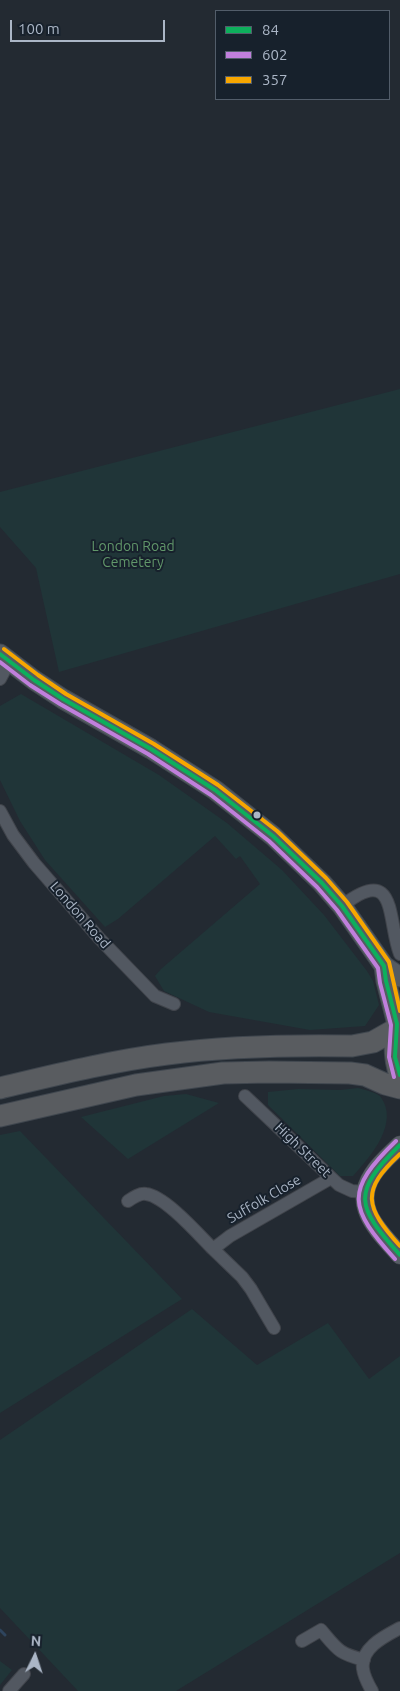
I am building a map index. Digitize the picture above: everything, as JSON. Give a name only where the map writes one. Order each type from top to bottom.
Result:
[{"type":"highway","points":[[398,1025],[395,1057],[400,1076]]},
{"type":"highway","points":[[0,1088],[122,1061],[166,1054],[231,1047],[364,1045],[398,1025]]},
{"type":"highway","points":[[0,1116],[136,1085],[223,1073],[350,1073],[365,1075],[400,1088]]},
{"type":"main road","points":[[5,658],[63,699],[152,749],[215,790],[273,836],[322,882],[342,906],[384,966],[400,977]]},
{"type":"main road","points":[[384,966],[386,981],[398,1025]]},
{"type":"street","points":[[0,679],[5,658]]},
{"type":"street","name":"London Road","points":[[0,811],[34,863],[99,938],[155,996],[174,1004]]},
{"type":"street","points":[[342,906],[361,892],[376,892],[383,895],[389,905],[397,948],[400,954]]},
{"type":"street","name":"High Street","points":[[246,1096],[331,1178],[346,1189],[366,1192]]},
{"type":"street","points":[[400,1145],[375,1172],[366,1192],[368,1216],[400,1255]]},
{"type":"street","name":"Suffolk Close","points":[[213,1249],[230,1236],[331,1178]]},
{"type":"street","points":[[128,1201],[142,1194],[151,1195],[168,1206],[242,1277],[274,1328]]},
{"type":"street","points":[[372,1691],[363,1671],[364,1660],[371,1647],[380,1639],[400,1628]]},
{"type":"street","points":[[302,1641],[321,1630],[344,1654],[364,1660]]},
{"type":"street","points":[[9,1691],[24,1674]]},
{"type":"green space","name":"London Road Cemetery","points":[[400,389],[400,574],[59,672],[36,568],[0,527],[0,492]]},
{"type":"green space","points":[[21,694],[159,775],[227,823],[282,870],[324,915],[373,981],[379,1005],[365,1026],[310,1030],[209,1012],[164,991],[155,976],[161,969],[260,884],[240,856],[236,859],[215,836],[118,919],[105,927],[45,860],[20,821],[0,780],[0,706]]},
{"type":"green space","points":[[358,1088],[380,1096],[385,1106],[387,1117],[381,1138],[353,1176],[340,1176],[268,1105],[268,1092],[298,1089],[340,1090]]},
{"type":"green space","points":[[186,1094],[219,1103],[128,1159],[81,1117],[164,1096]]},
{"type":"green space","points":[[20,1131],[182,1299],[0,1413],[0,1135]]},
{"type":"green space","points":[[192,1309],[257,1365],[328,1323],[369,1379],[400,1356],[400,1553],[176,1691],[78,1691],[0,1608],[0,1440]]},
{"type":"green space","points":[[0,1661],[12,1670],[0,1685]]},
{"type":"waterway","points":[[0,1630],[5,1635]]},
{"type":"transit line","name":"357","points":[[4,649],[66,694],[154,744],[218,785],[277,831],[326,878],[347,902],[389,962],[400,1011]]},
{"type":"transit line","name":"84","points":[[0,654],[63,699],[151,749],[215,790],[273,836],[322,883],[342,906],[384,966],[397,1024],[395,1057],[400,1075]]},
{"type":"transit line","name":"602","points":[[0,662],[30,685],[60,704],[148,754],[211,795],[269,841],[317,887],[337,910],[378,968],[391,1025],[389,1057],[394,1077]]},
{"type":"transit line","name":"602","points":[[395,1259],[368,1226],[361,1212],[359,1200],[361,1187],[367,1173],[396,1141]]},
{"type":"transit line","name":"84","points":[[400,1145],[384,1161],[373,1176],[367,1188],[365,1200],[375,1224],[400,1255]]},
{"type":"transit line","name":"357","points":[[400,1154],[378,1178],[373,1189],[372,1199],[374,1210],[388,1232],[400,1246]]}]
